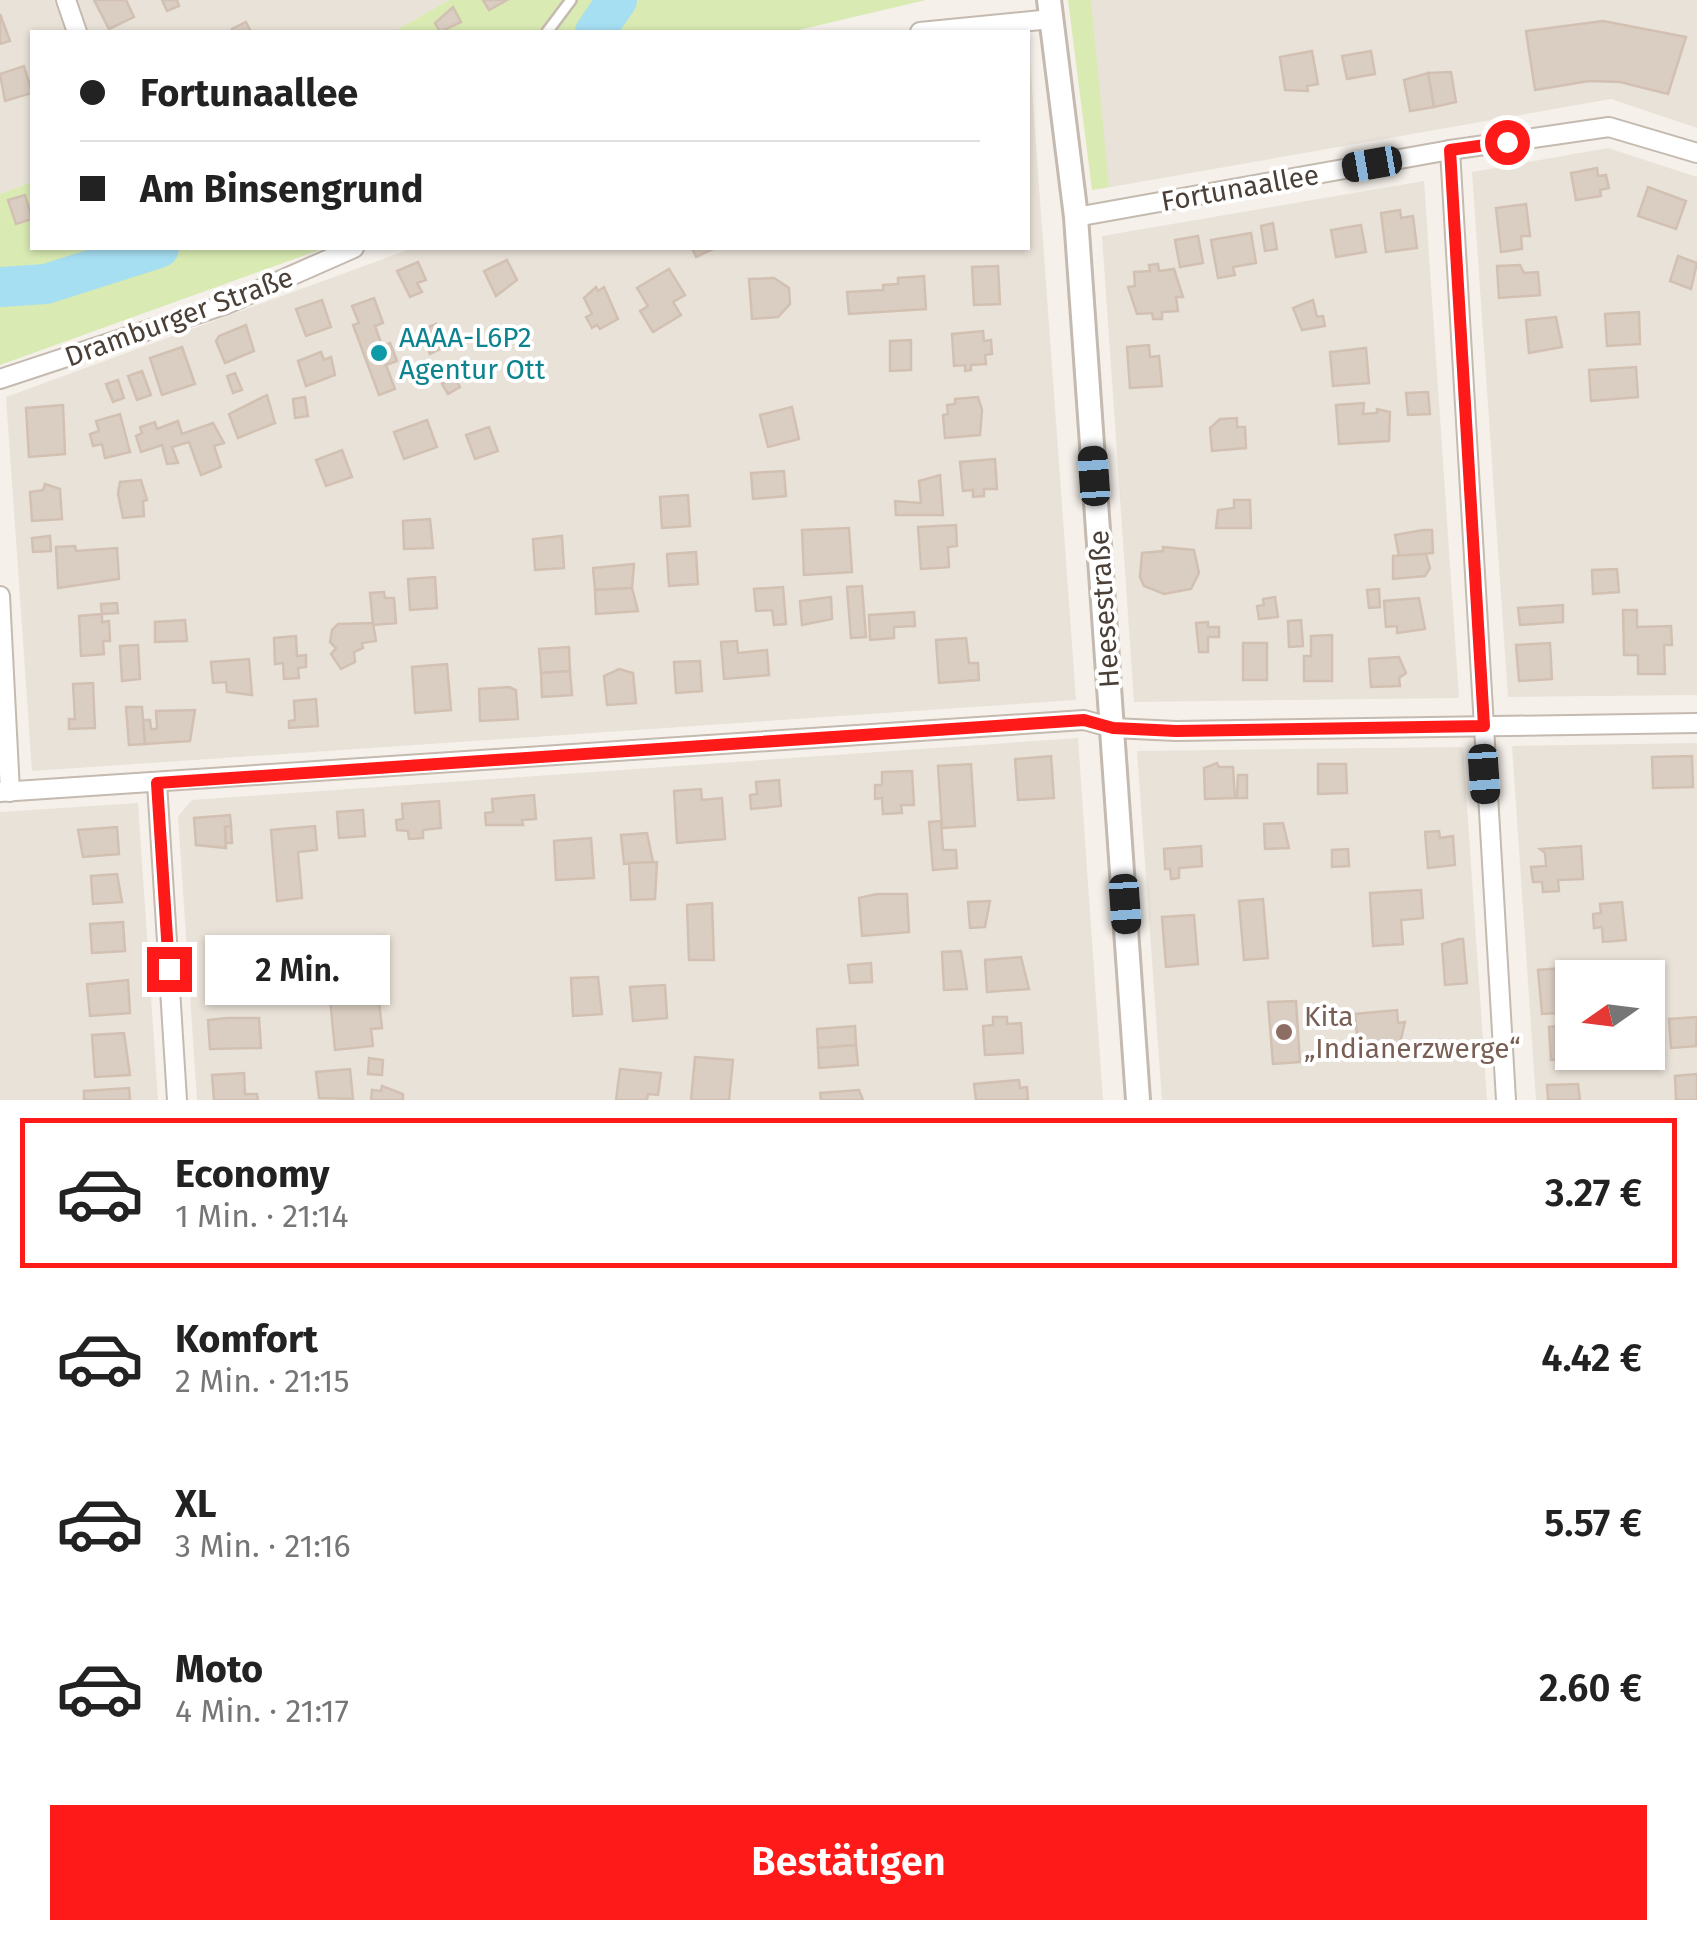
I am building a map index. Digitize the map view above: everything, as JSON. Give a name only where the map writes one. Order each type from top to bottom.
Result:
[{"type":"street","points":[[66,0],[76,30]]},
{"type":"street","points":[[932,30],[1050,10]]},
{"type":"street","name":"Heesestraße","points":[[1050,10],[1076,217],[1138,1100]]},
{"type":"street","name":"Fortunaallee","points":[[1076,217],[1450,150],[1609,127],[1697,153]]},
{"type":"street","points":[[1450,150],[1506,1100]]},
{"type":"street","name":"Dramburger Straße","points":[[0,379],[226,304],[349,250]]},
{"type":"street","points":[[0,596],[5,792],[1084,720],[1113,728],[1697,723]]},
{"type":"street","points":[[157,783],[177,1100]]},
{"type":"lane","points":[[548,30],[571,0]]},
{"type":"shaded area","points":[[0,0],[54,0],[65,30],[30,30],[30,183],[0,194]]},
{"type":"shaded area","points":[[76,0],[449,0],[396,30],[87,30]]},
{"type":"shaded area","points":[[1069,0],[1697,0],[1697,128],[1611,99],[1100,189]]},
{"type":"shaded area","points":[[1030,61],[1076,700],[32,771],[6,397],[408,250],[1030,250]]},
{"type":"shaded area","points":[[1608,148],[1697,177],[1697,695],[1508,697],[1472,172]]},
{"type":"shaded area","points":[[1424,181],[1459,698],[1134,702],[1102,236]]},
{"type":"shaded area","points":[[1078,738],[1103,1100],[197,1100],[178,816],[192,800]]},
{"type":"shaded area","points":[[1697,743],[1697,1100],[1536,1100],[1512,746]]},
{"type":"shaded area","points":[[1463,747],[1487,1100],[1162,1100],[1137,751]]},
{"type":"shaded area","points":[[138,803],[158,1100],[0,1100],[0,812]]},
{"type":"green space","points":[[449,0],[926,0],[798,30],[396,30]]},
{"type":"green space","points":[[1068,0],[1091,0],[1109,187],[1092,190]]},
{"type":"green space","points":[[30,183],[30,250],[319,250],[0,365],[0,194]]},
{"type":"building","points":[[94,0],[126,0],[134,17],[109,29]]},
{"type":"building","points":[[162,0],[177,0],[179,6],[167,11]]},
{"type":"building","points":[[483,0],[507,0],[489,10]]},
{"type":"building","points":[[453,7],[461,22],[444,30],[439,30],[435,23]]},
{"type":"building","points":[[0,14],[10,41],[0,44]]},
{"type":"building","points":[[1603,21],[1686,37],[1668,94],[1620,82],[1589,81],[1535,90],[1526,31]]},
{"type":"building","points":[[246,22],[250,30],[232,30]]},
{"type":"building","points":[[1312,51],[1318,84],[1307,86],[1308,91],[1285,90],[1280,57]]},
{"type":"building","points":[[1371,51],[1375,74],[1347,79],[1342,56]]},
{"type":"building","points":[[24,66],[30,94],[5,101],[0,74]]},
{"type":"building","points":[[1451,72],[1456,102],[1434,107],[1428,73]]},
{"type":"building","points":[[1428,73],[1434,107],[1410,111],[1404,80]]},
{"type":"building","points":[[1597,168],[1598,176],[1606,175],[1609,188],[1600,190],[1601,196],[1576,200],[1571,173]]},
{"type":"building","points":[[1648,187],[1686,201],[1676,229],[1638,216]]},
{"type":"building","points":[[25,195],[30,220],[16,224],[8,200]]},
{"type":"building","points":[[1526,204],[1530,236],[1521,236],[1522,249],[1501,252],[1496,208]]},
{"type":"building","points":[[1400,210],[1401,218],[1413,216],[1417,248],[1386,252],[1381,213]]},
{"type":"building","points":[[1273,223],[1277,249],[1265,251],[1261,226]]},
{"type":"building","points":[[1361,225],[1366,252],[1336,257],[1331,230]]},
{"type":"building","points":[[1251,233],[1256,263],[1233,267],[1235,275],[1218,278],[1211,240]]},
{"type":"building","points":[[1198,236],[1203,263],[1180,267],[1175,240]]},
{"type":"building","points":[[693,250],[711,250],[696,257]]},
{"type":"building","points":[[1678,256],[1697,263],[1691,289],[1670,281]]},
{"type":"building","points":[[507,260],[517,280],[496,296],[484,271]]},
{"type":"building","points":[[418,262],[426,280],[417,283],[422,292],[410,297],[397,271]]},
{"type":"building","points":[[1158,264],[1159,271],[1174,269],[1183,297],[1176,297],[1178,311],[1162,312],[1162,319],[1153,319],[1152,313],[1137,314],[1128,287],[1135,286],[1134,272],[1150,271],[1149,265]]},
{"type":"building","points":[[1520,265],[1524,273],[1538,272],[1540,295],[1499,298],[1497,266]]},
{"type":"building","points":[[998,266],[1000,304],[974,305],[972,267]]},
{"type":"building","points":[[669,269],[685,295],[673,302],[681,315],[653,332],[640,311],[648,306],[637,288]]},
{"type":"building","points":[[924,276],[926,309],[849,314],[847,292],[883,290],[883,285],[898,284],[898,278]]},
{"type":"building","points":[[774,278],[789,288],[790,304],[778,317],[752,319],[749,279]]},
{"type":"building","points":[[596,287],[598,291],[604,287],[618,319],[600,329],[597,325],[592,328],[586,317],[592,314],[584,298]]},
{"type":"building","name":"AAAA-L6P2 Agentur Ott","points":[[374,298],[383,323],[375,326],[382,346],[390,343],[397,361],[386,365],[395,389],[379,395],[353,325],[359,323],[352,306]]},
{"type":"building","points":[[322,300],[331,327],[306,336],[296,309]]},
{"type":"building","points":[[1313,300],[1317,317],[1323,316],[1325,326],[1302,330],[1293,308]]},
{"type":"building","points":[[1639,312],[1640,344],[1607,346],[1605,314]]},
{"type":"building","points":[[1556,317],[1562,347],[1529,353],[1526,320]]},
{"type":"building","points":[[436,324],[446,346],[430,354],[420,331]]},
{"type":"building","points":[[246,325],[254,351],[225,363],[216,341]]},
{"type":"building","points":[[983,331],[984,341],[991,340],[992,354],[985,355],[986,364],[971,365],[971,370],[965,371],[965,365],[954,366],[952,334]]},
{"type":"building","points":[[911,340],[911,370],[890,371],[890,341]]},
{"type":"building","points":[[1149,345],[1150,357],[1159,356],[1162,386],[1130,388],[1127,347]]},
{"type":"building","points":[[182,347],[195,384],[162,395],[150,358]]},
{"type":"building","points":[[1366,348],[1369,383],[1333,386],[1330,352]]},
{"type":"building","points":[[321,352],[324,360],[331,357],[335,375],[306,386],[298,361]]},
{"type":"building","points":[[1636,367],[1638,397],[1591,401],[1589,370]]},
{"type":"building","points":[[142,371],[151,395],[137,400],[128,376]]},
{"type":"building","points":[[235,373],[242,390],[233,393],[227,376]]},
{"type":"building","points":[[454,376],[460,387],[448,394],[442,384]]},
{"type":"building","points":[[118,380],[124,398],[113,402],[106,384]]},
{"type":"building","points":[[1428,392],[1430,414],[1408,415],[1406,393]]},
{"type":"building","points":[[267,395],[275,423],[238,438],[229,414]]},
{"type":"building","points":[[305,397],[308,416],[295,418],[293,399]]},
{"type":"building","points":[[978,397],[982,410],[980,435],[945,438],[943,415],[948,414],[947,405],[955,404],[955,399]]},
{"type":"building","points":[[1364,403],[1363,414],[1377,413],[1377,409],[1390,412],[1389,441],[1339,444],[1336,405]]},
{"type":"building","points":[[63,405],[65,454],[29,457],[26,408]]},
{"type":"building","points":[[792,407],[799,439],[768,447],[760,415]]},
{"type":"building","points":[[120,414],[130,452],[105,458],[102,444],[93,446],[90,434],[99,431],[96,421]]},
{"type":"building","points":[[1237,418],[1237,427],[1245,427],[1246,448],[1212,451],[1210,428],[1220,419]]},
{"type":"building","points":[[427,420],[437,447],[404,459],[394,432]]},
{"type":"building","points":[[178,421],[182,434],[213,423],[224,443],[214,446],[221,467],[201,475],[189,442],[172,447],[178,463],[167,464],[162,445],[141,452],[136,436],[142,433],[140,427],[155,422],[157,429]]},
{"type":"building","points":[[489,427],[498,451],[475,459],[466,435]]},
{"type":"building","points":[[342,450],[352,477],[326,486],[316,460]]},
{"type":"building","points":[[995,459],[997,489],[984,489],[984,496],[973,497],[973,490],[963,491],[960,462]]},
{"type":"building","points":[[784,471],[786,496],[753,499],[751,473]]},
{"type":"building","points":[[940,475],[943,515],[896,515],[895,501],[921,503],[919,481]]},
{"type":"building","points":[[141,480],[147,500],[143,501],[144,516],[123,518],[120,482]]},
{"type":"building","points":[[45,484],[60,489],[62,519],[32,521],[30,492],[43,490]]},
{"type":"building","points":[[688,495],[690,526],[662,528],[660,497]]},
{"type":"building","points":[[1234,500],[1250,500],[1251,528],[1216,528],[1218,510],[1234,508]]},
{"type":"building","points":[[430,519],[433,548],[404,549],[403,521]]},
{"type":"building","points":[[956,525],[957,546],[948,547],[949,567],[921,569],[918,527]]},
{"type":"building","points":[[849,528],[852,572],[804,575],[802,530]]},
{"type":"building","points":[[1432,530],[1433,553],[1399,556],[1395,535]]},
{"type":"building","points":[[50,536],[51,551],[33,552],[32,538]]},
{"type":"building","points":[[562,536],[564,568],[535,570],[533,539]]},
{"type":"building","points":[[75,546],[76,551],[117,548],[119,579],[58,588],[56,547]]},
{"type":"building","points":[[1163,547],[1194,550],[1199,573],[1191,589],[1164,594],[1144,586],[1140,577],[1142,553],[1163,551]]},
{"type":"building","points":[[696,552],[698,584],[669,586],[667,554]]},
{"type":"building","points":[[1426,554],[1430,568],[1425,576],[1393,579],[1393,556]]},
{"type":"building","points":[[634,564],[632,588],[595,590],[593,568]]},
{"type":"building","points":[[1617,569],[1619,592],[1593,594],[1592,570]]},
{"type":"building","points":[[435,577],[437,608],[410,610],[408,579]]},
{"type":"building","points":[[862,586],[866,637],[851,638],[847,587]]},
{"type":"building","points":[[783,587],[786,624],[774,625],[772,610],[756,611],[754,589]]},
{"type":"building","points":[[632,588],[638,611],[596,614],[595,590]]},
{"type":"building","points":[[1379,589],[1380,607],[1369,608],[1367,590]]},
{"type":"building","points":[[384,592],[385,598],[394,598],[396,623],[373,625],[370,593]]},
{"type":"building","points":[[831,597],[832,619],[802,625],[800,601]]},
{"type":"building","points":[[1275,597],[1278,617],[1259,619],[1257,606],[1264,605],[1263,599]]},
{"type":"building","points":[[1419,598],[1425,629],[1397,633],[1397,626],[1386,627],[1384,601]]},
{"type":"building","points":[[117,603],[118,613],[102,614],[101,604]]},
{"type":"building","points":[[1563,605],[1563,622],[1520,625],[1518,608]]},
{"type":"building","points":[[1623,610],[1637,610],[1637,627],[1671,626],[1672,645],[1664,645],[1665,674],[1638,674],[1638,655],[1624,655]]},
{"type":"building","points":[[914,612],[915,626],[894,627],[894,638],[870,640],[869,615]]},
{"type":"building","points":[[102,614],[102,622],[109,621],[110,641],[103,641],[104,654],[81,656],[79,616]]},
{"type":"building","points":[[185,620],[187,641],[155,642],[155,622]]},
{"type":"building","points":[[1301,620],[1303,646],[1289,647],[1288,621]]},
{"type":"building","points":[[1208,622],[1208,627],[1219,627],[1219,637],[1208,637],[1208,652],[1199,652],[1196,623]]},
{"type":"building","points":[[373,623],[376,641],[362,643],[363,648],[354,652],[355,662],[341,669],[331,654],[336,648],[330,642],[332,630],[338,624]]},
{"type":"building","points":[[1332,635],[1332,681],[1304,681],[1304,656],[1311,656],[1311,636]]},
{"type":"building","points":[[296,636],[297,656],[306,655],[306,667],[298,668],[299,678],[284,679],[283,663],[275,664],[274,638]]},
{"type":"building","points":[[966,638],[969,663],[978,663],[979,680],[939,683],[936,640]]},
{"type":"building","points":[[737,641],[738,653],[767,650],[769,675],[724,679],[721,642]]},
{"type":"building","points":[[1243,643],[1267,643],[1267,680],[1243,680]]},
{"type":"building","points":[[1550,643],[1552,679],[1519,681],[1516,645]]},
{"type":"building","points":[[138,645],[140,679],[122,681],[120,646]]},
{"type":"building","points":[[569,647],[570,671],[541,673],[539,649]]},
{"type":"building","points":[[1399,657],[1406,673],[1399,678],[1400,686],[1371,687],[1369,659]]},
{"type":"building","points":[[249,659],[252,695],[227,692],[226,682],[213,683],[211,662]]},
{"type":"building","points":[[700,661],[702,691],[676,693],[674,662]]},
{"type":"building","points":[[447,664],[451,710],[415,713],[412,667]]},
{"type":"building","points":[[619,669],[633,673],[636,703],[607,705],[604,676]]},
{"type":"building","points":[[570,671],[572,695],[542,697],[541,673]]},
{"type":"building","points":[[93,683],[95,728],[69,729],[69,719],[75,719],[73,684]]},
{"type":"building","points":[[479,689],[516,690],[518,719],[480,721]]},
{"type":"building","points":[[316,699],[318,726],[289,728],[289,721],[295,720],[294,701]]},
{"type":"building","points":[[126,707],[142,707],[145,744],[129,745]]},
{"type":"building","points":[[195,710],[190,741],[145,744],[143,720],[150,720],[151,729],[157,729],[156,711]]},
{"type":"building","points":[[1051,756],[1054,798],[1018,800],[1015,759]]},
{"type":"building","points":[[1692,756],[1693,787],[1653,788],[1652,757]]},
{"type":"building","points":[[1217,763],[1219,767],[1233,767],[1235,798],[1205,799],[1204,768]]},
{"type":"building","points":[[971,764],[975,826],[942,828],[938,766]]},
{"type":"building","points":[[1318,764],[1346,764],[1347,793],[1318,794]]},
{"type":"building","points":[[912,771],[914,805],[901,805],[902,813],[883,814],[882,798],[875,799],[875,785],[882,785],[882,772]]},
{"type":"building","points":[[1238,775],[1247,775],[1247,798],[1237,798]]},
{"type":"building","points":[[779,780],[781,806],[751,809],[750,795],[757,794],[756,782]]},
{"type":"building","points":[[701,789],[702,800],[722,798],[725,839],[677,843],[674,791]]},
{"type":"building","points":[[534,795],[536,819],[522,820],[523,825],[486,825],[485,813],[493,812],[492,799]]},
{"type":"building","points":[[439,801],[441,828],[423,830],[423,838],[409,839],[408,831],[397,830],[396,820],[403,819],[402,804]]},
{"type":"building","points":[[363,810],[365,836],[339,838],[337,812]]},
{"type":"building","points":[[230,815],[231,826],[225,827],[226,848],[196,845],[194,818]]},
{"type":"building","points":[[941,821],[943,850],[956,850],[957,868],[933,870],[929,822]]},
{"type":"building","points":[[1283,823],[1289,848],[1265,849],[1264,824]]},
{"type":"building","points":[[231,826],[232,843],[226,843],[225,827]]},
{"type":"building","points":[[315,826],[317,850],[298,852],[302,898],[277,901],[271,830]]},
{"type":"building","points":[[117,827],[119,854],[83,857],[78,830]]},
{"type":"building","points":[[1439,831],[1440,838],[1453,836],[1455,865],[1428,868],[1425,832]]},
{"type":"building","points":[[647,833],[653,862],[624,864],[621,835]]},
{"type":"building","points":[[591,838],[594,878],[556,880],[554,841]]},
{"type":"building","points":[[1201,846],[1202,866],[1179,868],[1179,878],[1171,879],[1170,869],[1165,869],[1164,849]]},
{"type":"building","points":[[1581,846],[1583,879],[1558,880],[1559,891],[1543,892],[1542,882],[1533,882],[1531,867],[1546,866],[1545,853],[1540,849]]},
{"type":"building","points":[[1348,849],[1349,866],[1332,867],[1332,850]]},
{"type":"building","points":[[657,862],[655,899],[631,900],[629,863]]},
{"type":"building","points":[[117,874],[122,902],[93,904],[91,876]]},
{"type":"building","points":[[1421,890],[1423,918],[1401,920],[1403,944],[1373,946],[1370,893]]},
{"type":"building","points":[[907,894],[909,932],[862,936],[859,898]]},
{"type":"building","points":[[1263,899],[1268,958],[1244,960],[1239,901]]},
{"type":"building","points":[[990,901],[985,927],[970,928],[968,902]]},
{"type":"building","points":[[1622,902],[1626,940],[1603,942],[1602,927],[1594,928],[1593,914],[1601,913],[1600,904]]},
{"type":"building","points":[[712,903],[714,960],[689,960],[687,905]]},
{"type":"building","points":[[1194,915],[1198,964],[1166,967],[1162,917]]},
{"type":"building","points":[[123,922],[125,951],[92,953],[90,924]]},
{"type":"building","points":[[378,936],[381,970],[355,971],[352,938]]},
{"type":"building","points":[[1463,939],[1467,983],[1445,985],[1442,944]]},
{"type":"building","points":[[257,940],[259,982],[227,983],[224,942]]},
{"type":"building","points":[[961,951],[967,989],[944,990],[942,952]]},
{"type":"building","points":[[1021,957],[1029,989],[987,992],[985,960]]},
{"type":"building","points":[[871,963],[872,982],[850,983],[848,965]]},
{"type":"building","points":[[1555,969],[1555,1013],[1542,1014],[1538,970]]},
{"type":"building","points":[[598,977],[602,1014],[573,1016],[571,978]]},
{"type":"building","points":[[128,980],[130,1013],[90,1016],[87,984]]},
{"type":"building","points":[[665,985],[667,1018],[633,1021],[630,987]]},
{"type":"building","points":[[378,994],[382,1028],[371,1029],[373,1046],[335,1050],[330,999]]},
{"type":"building","name":"Kita „Indianerzwerge“","points":[[1296,1001],[1300,1062],[1273,1064],[1268,1002]]},
{"type":"building","points":[[1397,1010],[1398,1023],[1405,1022],[1400,1043],[1358,1047],[1355,1014]]},
{"type":"building","points":[[993,1017],[1007,1017],[1007,1024],[1021,1023],[1023,1053],[985,1055],[983,1026],[993,1025]]},
{"type":"building","points":[[1697,1017],[1696,1046],[1671,1048],[1669,1019]]},
{"type":"building","points":[[259,1018],[261,1048],[210,1049],[208,1020]]},
{"type":"building","points":[[855,1026],[856,1045],[818,1048],[817,1029]]},
{"type":"building","points":[[1555,1026],[1555,1060],[1551,1060],[1549,1027]]},
{"type":"building","points":[[124,1033],[130,1075],[95,1077],[92,1035]]},
{"type":"building","points":[[856,1045],[858,1065],[819,1068],[818,1048]]},
{"type":"building","points":[[695,1057],[733,1060],[729,1100],[691,1100]]},
{"type":"building","points":[[369,1058],[383,1060],[382,1075],[368,1074]]},
{"type":"building","points":[[350,1069],[353,1099],[319,1098],[316,1072]]},
{"type":"building","points":[[620,1069],[661,1073],[658,1095],[648,1094],[647,1100],[616,1100]]},
{"type":"building","points":[[244,1073],[245,1094],[257,1094],[258,1100],[214,1100],[212,1075]]},
{"type":"building","points":[[1697,1074],[1697,1100],[1676,1100],[1675,1076]]},
{"type":"building","points":[[1019,1080],[1020,1088],[1027,1087],[1028,1100],[976,1100],[974,1084]]},
{"type":"building","points":[[1578,1084],[1580,1100],[1548,1100],[1547,1085]]},
{"type":"building","points":[[382,1086],[403,1094],[403,1100],[371,1100],[372,1090],[381,1091]]},
{"type":"building","points":[[129,1088],[130,1100],[84,1100],[84,1091]]},
{"type":"building","points":[[859,1090],[863,1100],[821,1100],[820,1093]]},
{"type":"waterway","points":[[596,30],[617,0]]},
{"type":"waterway","points":[[0,287],[46,284],[153,250]]},
{"type":"place","name":"AAAA-L6P2 Agentur Ott","points":[[379,353]]},
{"type":"place","name":"Kita „Indianerzwerge“","points":[[1284,1032]]},
{"type":"route","points":[[169,969],[157,783],[1084,720],[1113,728],[1176,731],[1484,726],[1450,150],[1507,142]]}]
